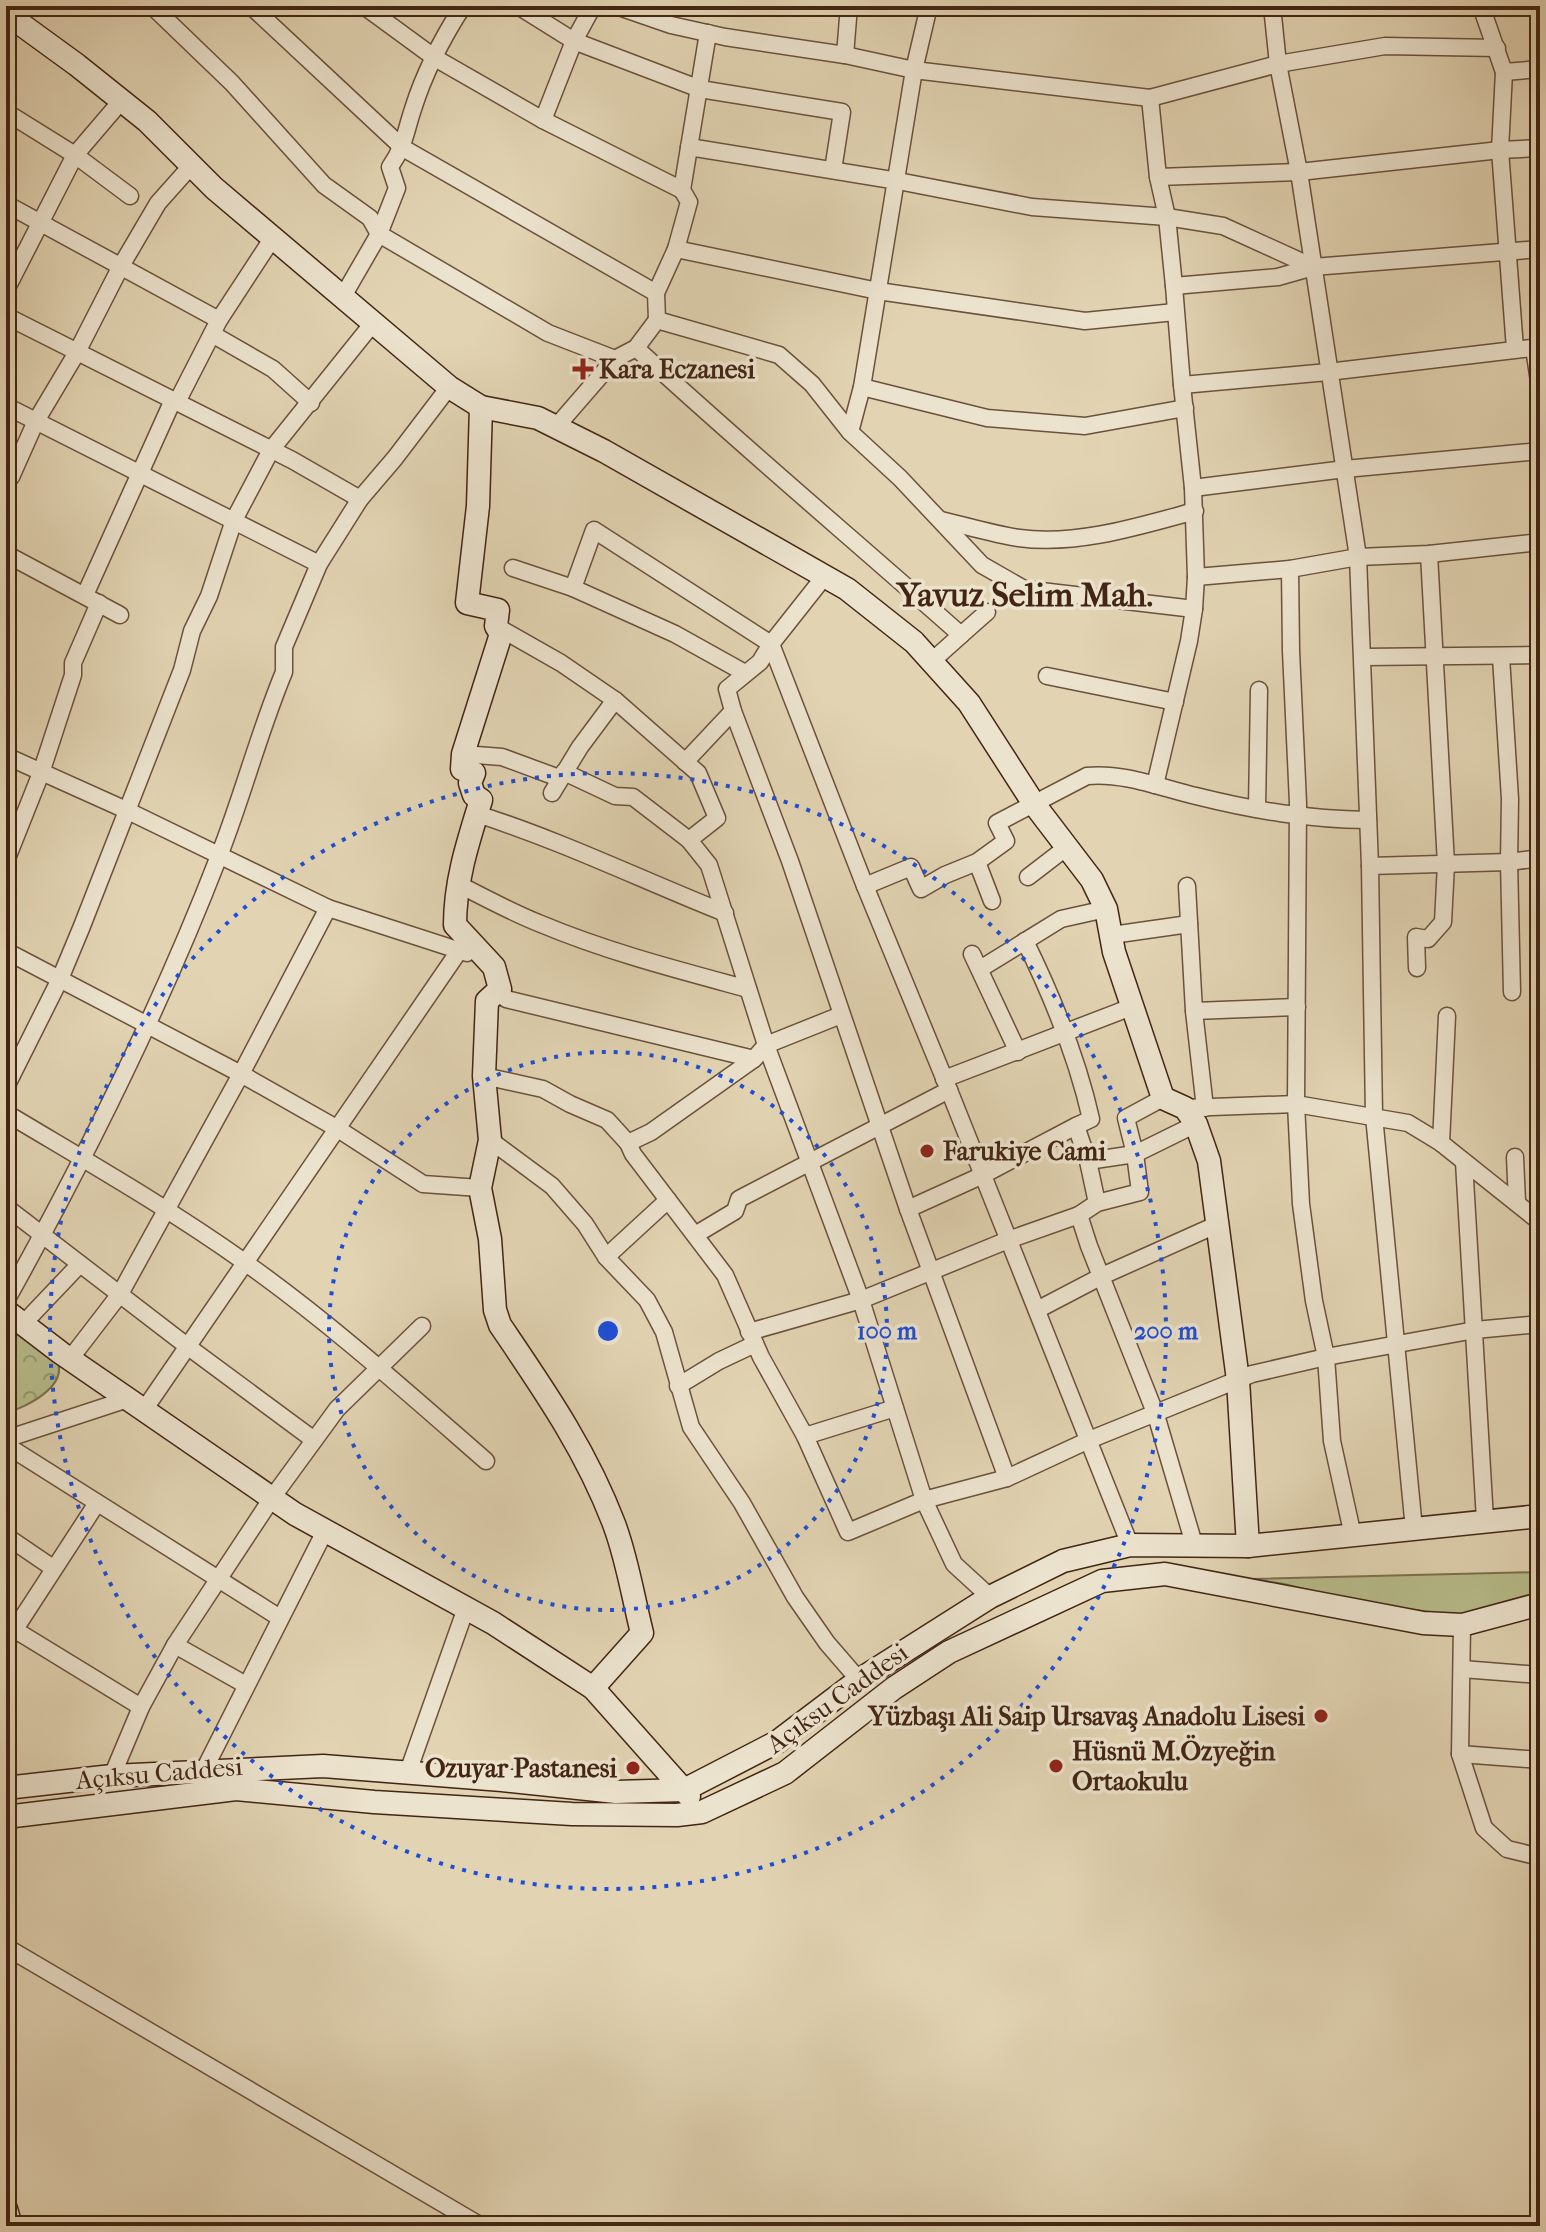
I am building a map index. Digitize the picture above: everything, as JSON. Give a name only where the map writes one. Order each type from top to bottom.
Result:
[{"type":"street","points":[[152,6],[232,83],[324,185],[370,218],[379,234],[548,333],[615,359]]},
{"type":"street","points":[[251,6],[403,148],[656,293]]},
{"type":"street","points":[[364,6],[435,58],[543,120],[682,190],[689,202],[676,249],[656,293],[657,320],[636,348],[615,359],[556,427]]},
{"type":"street","points":[[342,298],[379,234],[397,188],[390,167],[403,148],[413,108],[435,58],[463,6]]},
{"type":"street","points":[[518,6],[574,41],[700,89],[842,112],[833,170]]},
{"type":"street","points":[[543,120],[574,41],[593,6]]},
{"type":"street","points":[[616,6],[671,25],[708,33],[845,55],[914,70],[1150,98],[1278,64],[1385,46],[1497,48]]},
{"type":"street","points":[[668,6],[671,25]]},
{"type":"street","points":[[845,55],[849,6]]},
{"type":"street","points":[[850,432],[862,387],[914,70],[929,6]]},
{"type":"street","points":[[1252,6],[1275,7],[1278,64],[1299,172],[1358,557],[1370,866],[1374,1116],[1414,1529]]},
{"type":"street","points":[[1481,6],[1504,72],[1500,150],[1515,349]]},
{"type":"street","points":[[6,16],[122,100],[272,239],[300,259],[449,387],[481,407],[538,418],[705,506],[847,589],[914,642],[969,703],[1034,804],[1092,880],[1106,909],[1114,952],[1163,1098],[1195,1113]]},
{"type":"street","points":[[682,190],[708,33]]},
{"type":"street","points":[[1504,72],[1540,69]]},
{"type":"street","points":[[1150,98],[1174,286],[1195,511],[1196,577],[1194,609],[1155,785]]},
{"type":"street","points":[[6,290],[75,155],[122,100]]},
{"type":"street","points":[[6,112],[75,155],[130,196]]},
{"type":"street","points":[[689,147],[898,181],[1032,207],[1167,217],[1223,226],[1313,267]]},
{"type":"street","points":[[1158,177],[1299,172],[1540,148]]},
{"type":"street","points":[[11,477],[36,421],[76,354],[121,266],[158,203],[191,166]]},
{"type":"street","points":[[6,204],[121,266],[216,327],[273,369],[311,403]]},
{"type":"street","points":[[6,861],[41,773],[73,675],[73,663],[92,599],[139,474],[216,327],[272,239]]},
{"type":"street","points":[[676,249],[878,291],[1085,321],[1175,312]]},
{"type":"street","points":[[1174,286],[1278,277],[1313,267],[1540,249]]},
{"type":"street","points":[[6,316],[271,450],[360,499]]},
{"type":"street","points":[[657,320],[779,355],[812,384],[850,432],[941,520],[982,565],[1024,589],[1194,609]]},
{"type":"street","points":[[6,1087],[60,979],[182,670],[192,631],[209,596],[234,520],[271,450],[373,323]]},
{"type":"street","points":[[636,348],[961,635]]},
{"type":"street","points":[[1182,385],[1537,348],[1540,388]]},
{"type":"street","points":[[6,1301],[43,1235],[148,1027],[219,856],[284,672],[284,647],[319,564],[360,499],[449,387]]},
{"type":"street","points":[[862,387],[987,418],[1085,426],[1185,408]]},
{"type":"street","points":[[6,406],[319,564]]},
{"type":"street","points":[[481,407],[478,506],[467,603],[498,610],[496,626],[501,634],[463,754],[462,769],[474,773],[470,783],[474,795],[481,800],[466,843],[458,884],[455,925],[494,967],[506,999],[754,1059]]},
{"type":"street","points":[[1193,488],[1345,469],[1540,451]]},
{"type":"street","points":[[941,520],[1021,538],[1070,538],[1145,525],[1195,511]]},
{"type":"street","points":[[573,588],[594,530],[771,644],[1130,1545]]},
{"type":"street","points":[[1196,577],[1290,569],[1358,557],[1429,554],[1540,542]]},
{"type":"street","points":[[6,554],[120,615]]},
{"type":"street","points":[[1417,968],[1416,937],[1428,939],[1443,922],[1446,864],[1429,554]]},
{"type":"street","points":[[513,568],[573,588],[675,634],[745,673]]},
{"type":"street","points":[[1290,569],[1297,817],[1296,1104],[1301,1204],[1314,1301],[1326,1357],[1332,1441],[1353,1536]]},
{"type":"street","points":[[824,577],[760,662],[727,689],[790,861],[908,1209],[1007,1478]]},
{"type":"street","points":[[932,661],[987,612]]},
{"type":"street","points":[[496,626],[561,663],[615,700],[698,773],[717,818],[689,840]]},
{"type":"street","points":[[1364,657],[1540,655]]},
{"type":"street","points":[[1501,657],[1510,799],[1512,992]]},
{"type":"street","points":[[1047,676],[1175,702]]},
{"type":"street","points":[[1257,809],[1259,690]]},
{"type":"street","points":[[558,781],[615,700]]},
{"type":"street","points":[[685,762],[733,711]]},
{"type":"street","points":[[463,754],[502,757],[558,781],[615,796],[633,797],[689,840],[709,865],[766,1045],[861,1300],[924,1500],[954,1564],[990,1597]]},
{"type":"street","points":[[6,756],[328,908],[484,958]]},
{"type":"street","points":[[865,886],[911,867],[921,889],[977,862],[1006,841],[997,823],[1087,776],[1099,774],[1297,817],[1368,820]]},
{"type":"street","points":[[477,814],[534,832],[643,881],[725,913]]},
{"type":"street","points":[[1028,877],[1067,847]]},
{"type":"street","points":[[1370,866],[1509,862],[1540,858]]},
{"type":"street","points":[[977,862],[992,901]]},
{"type":"street","points":[[458,884],[574,937],[748,989]]},
{"type":"street","points":[[1187,886],[1194,1011],[1195,1113],[1209,1161],[1238,1380],[1248,1546]]},
{"type":"street","points":[[70,1359],[120,1294],[328,908]]},
{"type":"street","points":[[1018,1052],[976,961],[1025,941],[1061,919],[1106,909]]},
{"type":"street","points":[[1112,935],[1189,924]]},
{"type":"street","points":[[908,1209],[983,1175],[1091,1119],[1065,1031],[1025,941]]},
{"type":"street","points":[[6,951],[241,1074],[338,1129],[423,1184],[480,1188]]},
{"type":"street","points":[[6,1439],[136,1404],[187,1346],[459,951]]},
{"type":"street","points":[[500,989],[487,1001],[484,1076],[490,1140],[480,1188],[490,1239],[495,1310],[500,1325],[561,1414],[590,1472],[615,1527],[642,1633],[593,1688]]},
{"type":"street","points":[[695,1235],[735,1211],[739,1199],[809,1161],[880,1128],[947,1084],[1065,1031],[1134,1006]]},
{"type":"street","points":[[1194,1011],[1297,1007]]},
{"type":"street","points":[[628,1143],[651,1132],[754,1059],[766,1045],[841,1015]]},
{"type":"street","points":[[1441,1143],[1447,1016]]},
{"type":"street","points":[[484,1076],[543,1089],[607,1120],[628,1143],[633,1154],[725,1275],[752,1338],[805,1436],[848,1532],[924,1500],[1007,1478],[1089,1440],[1252,1374],[1475,1330],[1540,1324]]},
{"type":"street","points":[[678,1386],[752,1338],[861,1300],[1008,1240],[1079,1215],[1097,1203],[1140,1192],[1126,1118],[1163,1098]]},
{"type":"street","points":[[1088,1161],[1135,1154],[1195,1113],[1296,1104],[1408,1123],[1441,1143],[1540,1222]]},
{"type":"street","points":[[6,1113],[167,1209],[244,1261],[334,1330],[486,1461]]},
{"type":"street","points":[[1076,1126],[1097,1203]]},
{"type":"street","points":[[490,1140],[552,1186],[585,1224],[606,1257],[647,1300],[664,1332],[691,1427],[742,1503],[795,1597],[827,1643],[859,1680]]},
{"type":"street","points":[[1515,1157],[1517,1202]]},
{"type":"street","points":[[1464,1162],[1485,1520]]},
{"type":"street","points":[[606,1257],[668,1200]]},
{"type":"street","points":[[6,1207],[314,1440]]},
{"type":"street","points":[[1079,1215],[1156,1415],[1194,1544]]},
{"type":"street","points":[[1037,1310],[1102,1276],[1216,1225]]},
{"type":"street","points":[[80,1264],[15,1317],[70,1359],[272,1498],[325,1531],[466,1608],[593,1688],[702,1812]]},
{"type":"street","points":[[112,1776],[141,1707],[175,1645],[272,1498],[337,1409],[422,1326]]},
{"type":"street","points":[[805,1436],[895,1408]]},
{"type":"street","points":[[6,1445],[280,1618]]},
{"type":"street","points":[[97,1503],[9,1632],[141,1707]]},
{"type":"street","name":"Açıksu Caddesi","points":[[6,1788],[112,1776],[323,1766],[616,1792],[684,1790],[777,1742],[859,1680],[990,1597],[1063,1561],[1130,1545],[1248,1546],[1540,1516]]},
{"type":"street","points":[[203,1772],[325,1531]]},
{"type":"street","points":[[6,1536],[53,1568]]},
{"type":"street","name":"Açıksu Caddesi","points":[[6,1817],[236,1789],[374,1802],[572,1814],[677,1815],[702,1812],[785,1773],[894,1688],[949,1652],[1102,1581],[1165,1574],[1423,1623],[1462,1625],[1540,1604]]},
{"type":"street","points":[[408,1772],[466,1608]]},
{"type":"street","points":[[1462,1625],[1460,1754],[1484,1828],[1507,1849],[1540,1857]]},
{"type":"street","points":[[175,1645],[246,1685]]},
{"type":"street","points":[[1462,1669],[1540,1675]]},
{"type":"street","points":[[1460,1754],[1540,1760]]},
{"type":"street","points":[[6,1947],[481,2226]]},
{"type":"street","points":[[6,2209],[11,2226]]},
{"type":"green space","points":[[6,1321],[53,1354],[58,1375],[46,1392],[6,1413]]},
{"type":"green space","points":[[1540,1572],[1540,1592],[1458,1616],[1359,1602],[1251,1579]]},
{"type":"place","name":"Kara Eczanesi","points":[[583,369]]},
{"type":"place","name":"Farukiye Cami","points":[[927,1151]]},
{"type":"place","name":"Yüzbaşı Ali Saip Ursavaş Anadolu Lisesi","points":[[1321,1716]]},
{"type":"place","name":"Hüsnü M.Özyeğin Ortaokulu","points":[[1056,1766]]},
{"type":"place","name":"Ozuyar Pastanesi","points":[[633,1768]]},
{"type":"district","name":"Yavuz Selim Mah.","points":[[1025,594]]}]
